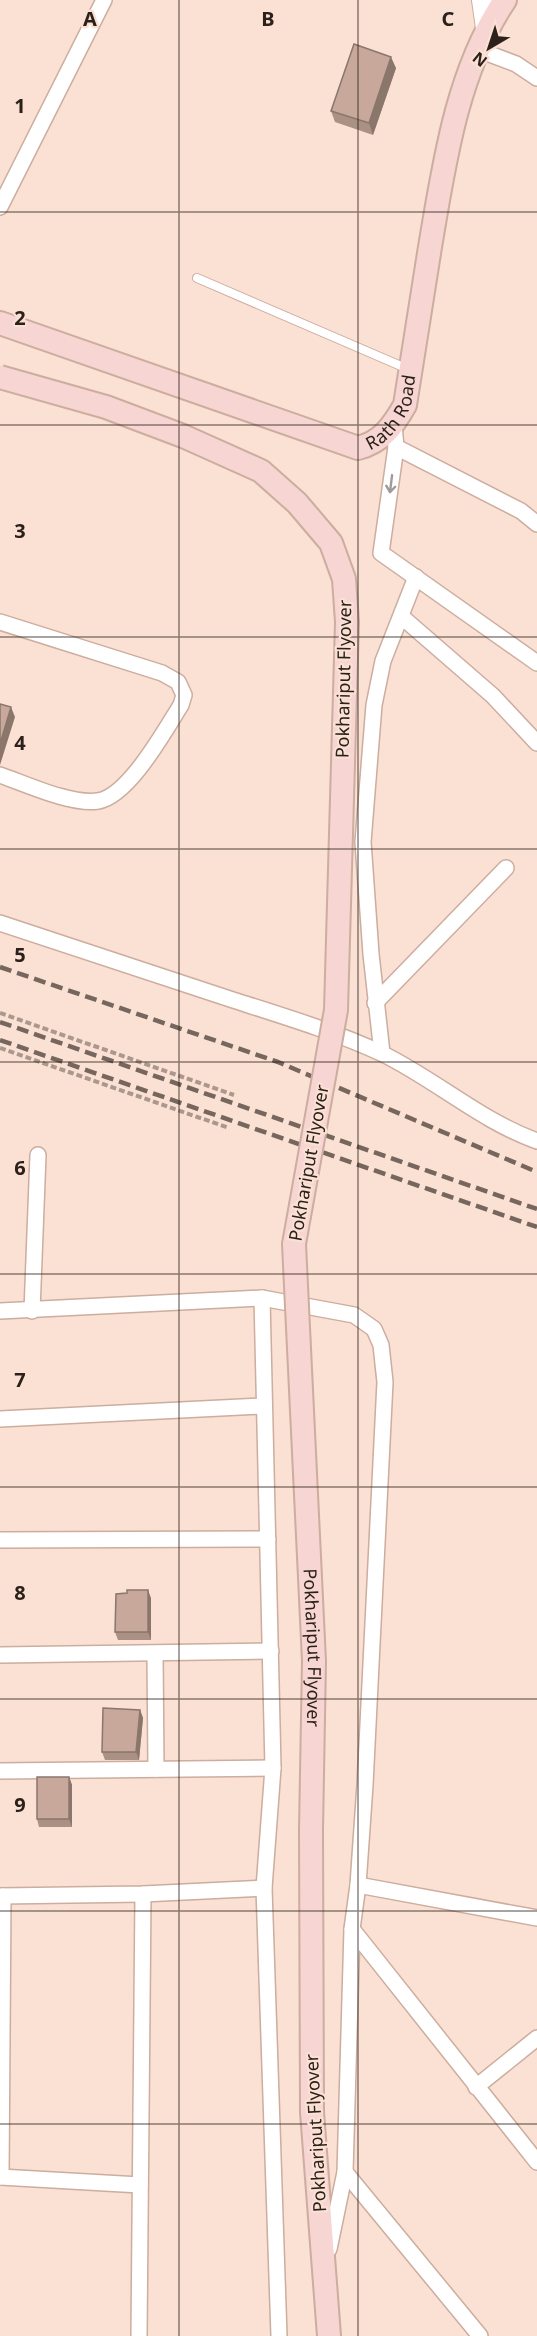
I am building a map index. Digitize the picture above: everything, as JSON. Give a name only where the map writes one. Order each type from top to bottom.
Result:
[{"type":"main road","name":"Rath Road","points":[[0,323],[358,448],[394,436],[405,405],[442,174],[460,104],[486,28],[505,0]]},
{"type":"main road","name":"Pokhariput Flyover","points":[[0,377],[106,408],[183,436],[261,471],[297,502],[331,543],[344,579],[347,622],[336,1010],[294,1244],[314,1661],[311,1830],[312,2112],[328,2336]]},
{"type":"street","points":[[0,207],[104,0]]},
{"type":"street","points":[[482,0],[486,28]]},
{"type":"street","points":[[479,50],[516,64],[537,78]]},
{"type":"street","points":[[537,524],[521,512],[394,436],[381,553],[537,663]]},
{"type":"street","points":[[382,1053],[375,1003],[363,842],[374,705],[383,661],[416,577]]},
{"type":"street","points":[[402,617],[493,696],[537,743]]},
{"type":"street","points":[[0,622],[162,673],[178,682],[184,695],[181,705],[135,772],[116,792],[99,801],[74,800],[0,775]]},
{"type":"street","points":[[375,1003],[506,868]]},
{"type":"street","points":[[0,923],[270,1012],[382,1053],[438,1085],[476,1112],[537,1141]]},
{"type":"street","points":[[32,1311],[38,1155]]},
{"type":"street","points":[[262,1298],[273,1768],[264,1888],[279,2336]]},
{"type":"street","points":[[0,1311],[262,1298],[354,1315],[374,1329],[381,1345],[385,1382],[358,1884],[352,1929],[345,2172],[324,2271]]},
{"type":"street","points":[[0,1419],[263,1406]]},
{"type":"street","points":[[0,1540],[268,1539]]},
{"type":"street","points":[[0,1655],[271,1651]]},
{"type":"street","points":[[155,1654],[156,1769]]},
{"type":"street","points":[[0,1771],[273,1768]]},
{"type":"street","points":[[358,1884],[537,1918]]},
{"type":"street","points":[[140,2185],[0,2177],[1,1896],[143,1894],[264,1888]]},
{"type":"street","points":[[139,2336],[143,1894]]},
{"type":"street","points":[[352,1929],[537,2162]]},
{"type":"street","points":[[476,2087],[537,2038]]},
{"type":"street","points":[[345,2172],[480,2336]]},
{"type":"lane","points":[[197,278],[410,370]]},
{"type":"path","points":[[0,1013],[234,1095]]},
{"type":"path","points":[[0,1048],[229,1128]]},
{"type":"building","points":[[354,44],[391,57],[369,123],[331,111]]},
{"type":"building","points":[[0,704],[11,707],[0,744]]},
{"type":"building","points":[[127,1590],[148,1590],[148,1632],[115,1632],[116,1594],[127,1593]]},
{"type":"building","points":[[103,1708],[140,1710],[136,1752],[102,1752]]},
{"type":"building","points":[[37,1777],[69,1777],[69,1819],[37,1819]]},
{"type":"railway","points":[[0,967],[278,1062],[537,1172]]},
{"type":"railway","points":[[0,1022],[537,1209]]},
{"type":"railway","points":[[0,1040],[537,1227]]}]
